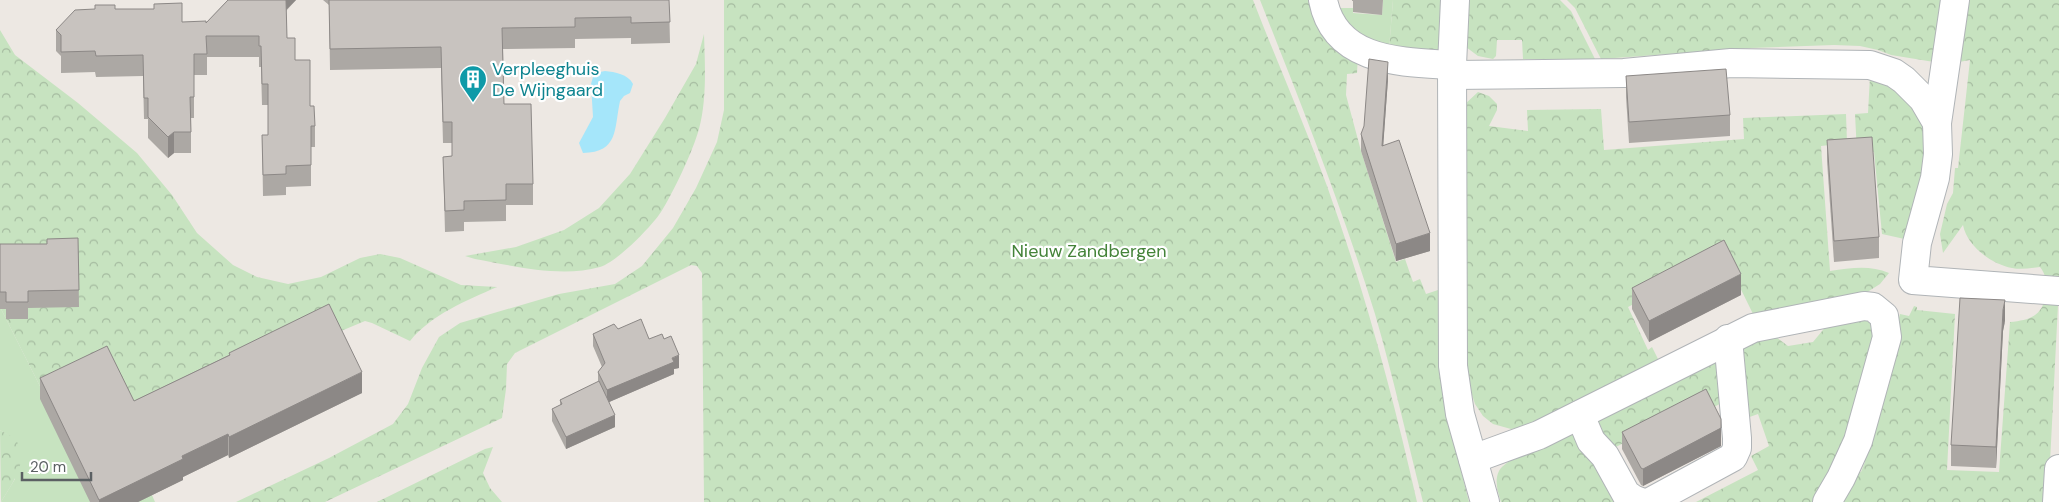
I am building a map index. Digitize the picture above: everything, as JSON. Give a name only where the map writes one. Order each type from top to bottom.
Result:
[{"type":"street","points":[[1323,0],[1331,22],[1342,37],[1377,57],[1403,63],[1452,70],[1624,73],[1731,63],[1870,65],[1894,73],[1904,80],[1923,99],[1937,123]]},
{"type":"street","points":[[1456,0],[1452,70],[1453,366],[1460,414],[1485,502]]},
{"type":"street","points":[[1955,0],[1937,123],[1935,178],[1917,243],[1913,280],[2059,291]]},
{"type":"street","points":[[1473,459],[1539,435],[1752,328],[1864,306],[1873,307],[1884,316],[1887,337],[1858,441],[1841,478],[1827,502]]},
{"type":"street","points":[[1650,502],[1733,457],[1737,448],[1737,438],[1728,339]]},
{"type":"street","points":[[1580,414],[1591,441],[1604,456],[1626,494],[1641,502]]},
{"type":"street","points":[[2057,502],[2059,469]]},
{"type":"green space","name":"Nieuw Zandbergen","points":[[724,0],[1253,0],[1318,162],[1341,225],[1388,382],[1417,502],[704,502],[702,273],[697,266],[691,265],[515,353],[507,364],[502,418],[325,502],[236,502],[329,458],[393,424],[408,404],[422,368],[439,337],[460,323],[559,294],[615,284],[642,266],[673,228],[696,188],[717,142],[724,110]]},
{"type":"green space","points":[[1260,0],[1316,0],[1358,54],[1357,73],[1347,74],[1346,95],[1361,151],[1396,262],[1405,259],[1413,282],[1420,279],[1426,294],[1441,289],[1444,404],[1469,502],[1423,502],[1375,314],[1349,234]]},
{"type":"green space","points":[[1383,0],[1393,0],[1389,49],[1356,37],[1334,8],[1353,8],[1353,13],[1382,15]]},
{"type":"green space","points":[[1393,0],[1443,0],[1439,54],[1389,49]]},
{"type":"green space","points":[[1466,0],[1560,0],[1571,11],[1595,59],[1523,59],[1522,40],[1497,40],[1496,56],[1493,59],[1478,56],[1466,47]]},
{"type":"green space","points":[[1567,0],[1943,0],[1934,62],[1891,55],[1860,46],[1834,45],[1751,48],[1601,59],[1575,8]]},
{"type":"green space","points":[[1964,0],[2059,0],[2059,285],[2048,502],[1839,502],[1855,473],[1861,472],[1865,462],[1863,459],[1900,314],[1909,316],[1914,306],[1917,307],[1917,310],[1955,314],[1947,470],[1999,472],[2010,322],[2025,320],[2036,314],[2040,310],[2045,298],[2046,280],[2040,267],[2015,269],[1996,263],[1975,247],[1965,233],[1963,225],[1943,253],[1940,234],[1947,204],[1953,193],[1955,168],[1958,168],[1970,60],[1959,62]]},
{"type":"green space","points":[[0,30],[15,55],[78,103],[137,153],[172,195],[197,233],[233,265],[257,277],[288,284],[321,277],[360,258],[380,254],[400,258],[461,285],[497,287],[439,316],[410,341],[365,321],[329,336],[349,375],[54,414],[0,307]]},
{"type":"green space","points":[[704,34],[704,94],[702,118],[696,138],[682,172],[661,212],[633,243],[607,264],[585,270],[538,270],[465,256],[516,247],[564,230],[599,208],[630,174],[665,118],[696,64]]},
{"type":"green space","points":[[1870,76],[1884,79],[1916,108],[1924,130],[1923,172],[1909,240],[1882,234],[1874,152],[1857,153],[1855,114],[1868,113]]},
{"type":"green space","points":[[1478,92],[1489,96],[1497,104],[1497,110],[1489,126],[1528,131],[1527,110],[1601,109],[1604,150],[1744,139],[1743,118],[1846,114],[1847,143],[1821,146],[1830,271],[1868,268],[1889,273],[1880,284],[1861,296],[1755,318],[1725,257],[1628,307],[1648,350],[1652,347],[1660,363],[1537,425],[1511,429],[1493,424],[1483,416],[1475,404],[1462,364],[1464,105]]},
{"type":"green space","points":[[0,307],[54,414],[145,479],[155,502],[1,502],[15,479],[13,438],[0,430]]},
{"type":"green space","points":[[1863,316],[1878,326],[1851,437],[1813,502],[1696,502],[1758,470],[1751,456],[1769,446],[1758,414],[1744,419],[1735,352],[1768,331],[1788,346],[1813,342],[1832,319]]},
{"type":"green space","points":[[1716,354],[1727,400],[1714,407],[1708,399],[1614,448],[1609,447],[1593,418]]},
{"type":"green space","points":[[0,430],[14,438],[21,454],[21,462],[15,479],[1,502]]},
{"type":"green space","points":[[1573,430],[1593,460],[1616,502],[1501,502],[1497,479],[1499,471],[1503,466],[1521,454]]},
{"type":"green space","points":[[493,447],[483,473],[490,488],[502,502],[377,502],[485,449]]},
{"type":"water","points":[[605,71],[625,76],[633,84],[630,93],[620,101],[613,137],[609,143],[595,152],[583,153],[579,143],[593,117],[591,84],[593,77]]},
{"type":"building","points":[[228,0],[286,0],[287,38],[295,38],[295,60],[310,60],[310,106],[314,106],[315,126],[311,126],[311,165],[286,166],[286,174],[263,175],[262,135],[268,135],[268,84],[262,84],[259,36],[206,36],[207,54],[194,54],[194,97],[190,97],[191,132],[174,132],[168,137],[148,117],[148,98],[144,98],[143,55],[96,56],[95,51],[61,52],[61,35],[56,30],[75,10],[95,9],[95,5],[115,5],[115,9],[154,9],[154,4],[182,3],[182,22],[206,21],[206,23]]},
{"type":"building","name":"Verpleeghuis De Wijngaard","points":[[329,0],[669,0],[670,22],[631,23],[631,17],[575,18],[575,27],[502,28],[504,104],[531,104],[533,184],[506,184],[506,200],[464,201],[464,210],[445,211],[443,157],[452,156],[452,122],[443,122],[441,47],[330,49]]},
{"type":"building","points":[[1369,59],[1388,62],[1382,146],[1399,140],[1430,233],[1396,244],[1361,134],[1364,126]]},
{"type":"building","points":[[1726,69],[1730,115],[1629,122],[1626,76]]},
{"type":"building","points":[[1872,137],[1879,237],[1834,241],[1827,140]]},
{"type":"building","points":[[78,238],[79,290],[28,291],[28,302],[6,302],[6,292],[0,292],[0,244],[47,244],[47,239]]},
{"type":"building","points":[[1724,240],[1741,274],[1649,321],[1632,288]]},
{"type":"building","points":[[1960,298],[2005,300],[1996,447],[1951,445]]},
{"type":"building","points":[[329,304],[362,372],[229,437],[228,434],[182,456],[183,459],[99,500],[40,378],[107,346],[134,401],[230,355],[229,353]]},
{"type":"building","points":[[641,319],[649,339],[662,334],[664,339],[671,336],[679,355],[672,358],[674,362],[607,390],[598,372],[605,363],[593,334],[614,324],[618,329]]},
{"type":"building","points":[[599,381],[615,415],[566,437],[552,409],[562,404],[560,400]]},
{"type":"building","points":[[1706,389],[1721,419],[1721,428],[1643,469],[1641,468],[1622,432]]},
{"type":"place","name":"Verpleeghuis De Wijngaard","points":[[473,103]]}]
